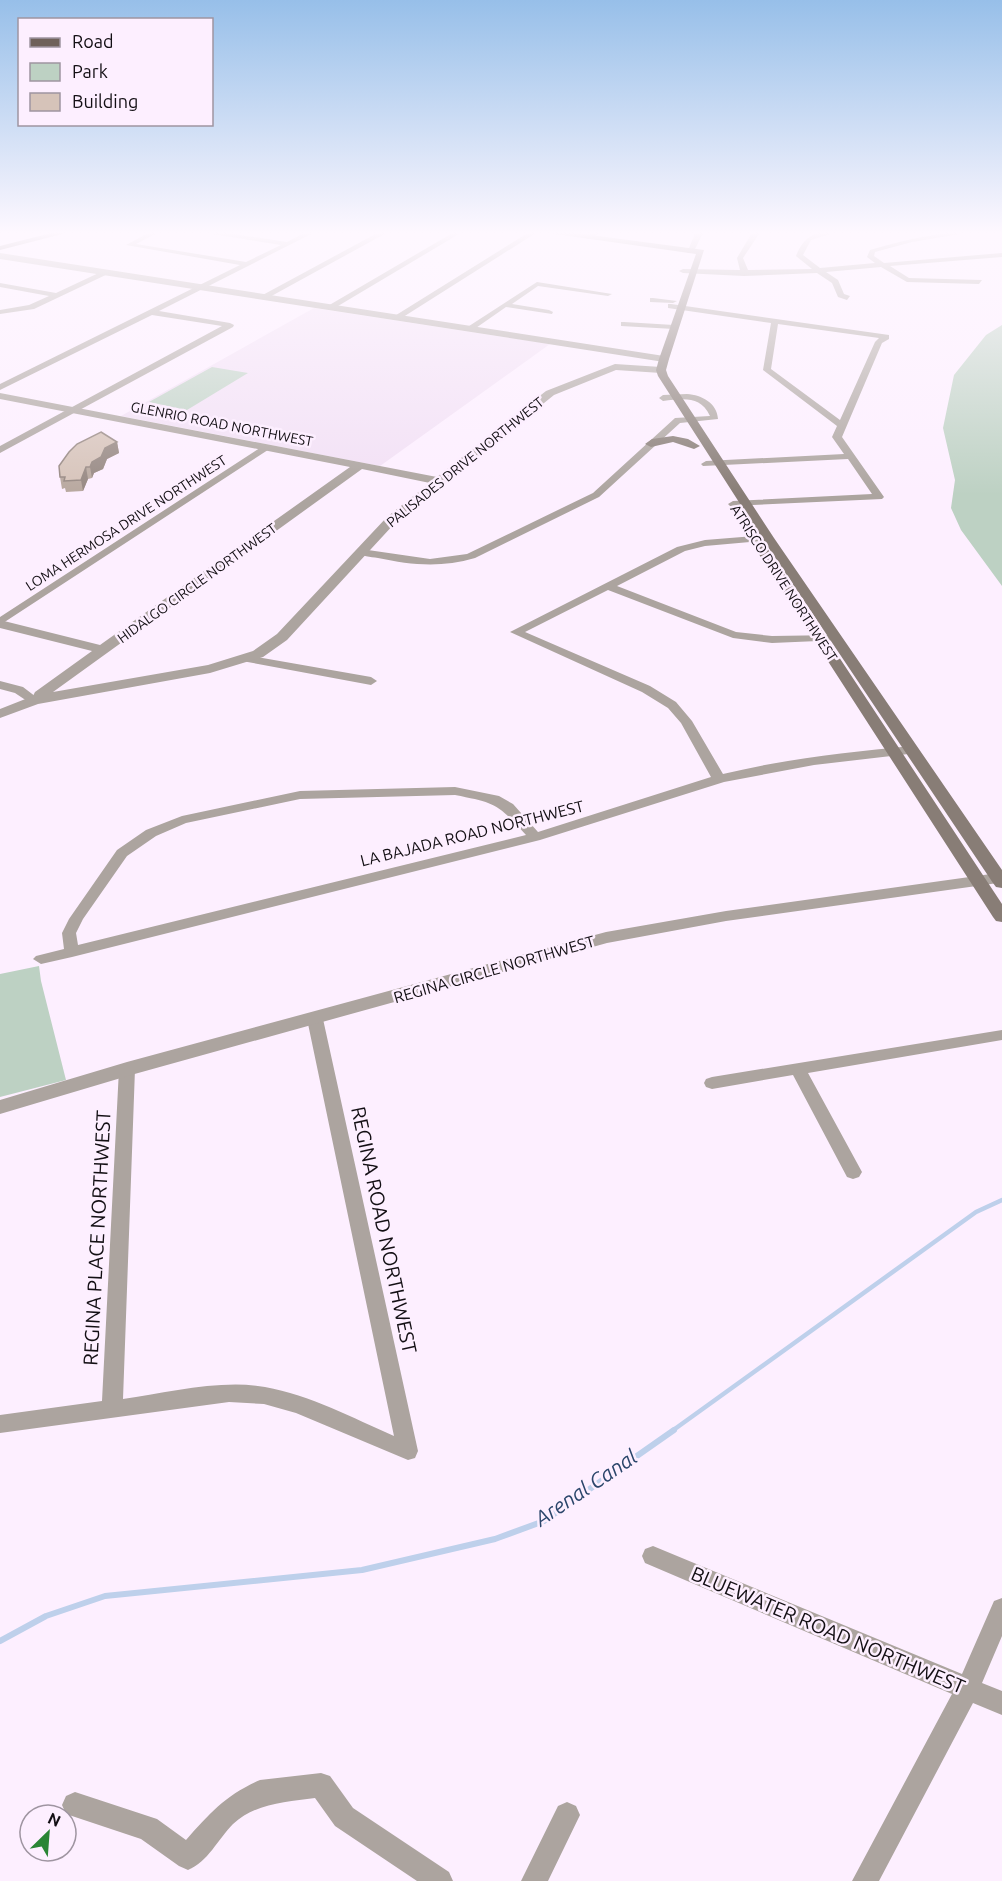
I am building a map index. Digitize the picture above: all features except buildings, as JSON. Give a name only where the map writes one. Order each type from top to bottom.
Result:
[{"type":"main road","points":[[660,337],[666,319]]},
{"type":"main road","points":[[657,364],[677,319]]},
{"type":"main road","points":[[656,347],[657,364]]},
{"type":"main road","name":"ATRISCO DRIVE NORTHWEST","points":[[657,364],[650,376],[669,397],[740,503],[820,639],[1002,917]]},
{"type":"main road","name":"ATRISCO DRIVE NORTHWEST","points":[[685,420],[694,446],[713,464]]},
{"type":"main road","points":[[651,444],[660,440],[675,439],[694,446]]},
{"type":"main road","name":"ATRISCO DRIVE NORTHWEST","points":[[762,538],[837,638],[1000,880]]},
{"type":"street","points":[[0,387],[136,319]]},
{"type":"street","points":[[0,450],[230,325],[192,319]]},
{"type":"street","points":[[409,319],[618,352],[657,364]]},
{"type":"street","points":[[470,328],[484,319]]},
{"type":"street","points":[[740,503],[879,497],[837,437],[879,342],[886,337],[760,319]]},
{"type":"street","points":[[775,321],[767,370],[842,425]]},
{"type":"street","points":[[624,324],[674,327]]},
{"type":"street","points":[[615,367],[629,360],[618,352]]},
{"type":"street","name":"PALISADES DRIVE NORTHWEST","points":[[0,714],[34,700],[204,670],[246,659],[282,637],[385,525],[550,393],[615,367],[657,364]]},
{"type":"street","name":"GLENRIO ROAD NORTHWEST","points":[[0,396],[439,481]]},
{"type":"street","points":[[361,552],[435,563],[467,558],[590,499],[651,444],[685,420],[711,419],[715,415],[703,399],[669,397]]},
{"type":"street","name":"LOMA HERMOSA DRIVE NORTHWEST","points":[[0,623],[266,448]]},
{"type":"street","points":[[713,464],[850,456]]},
{"type":"street","name":"HIDALGO CIRCLE NORTHWEST","points":[[34,700],[359,466]]},
{"type":"street","points":[[719,779],[686,721],[672,705],[646,689],[516,632],[681,549],[705,543],[762,538]]},
{"type":"street","points":[[608,585],[733,635],[775,642],[837,638]]},
{"type":"street","points":[[0,623],[103,650]]},
{"type":"street","points":[[246,659],[371,681]]},
{"type":"street","points":[[82,666],[81,674],[89,681],[119,684]]},
{"type":"street","points":[[0,685],[19,690],[34,700]]},
{"type":"street","name":"LA BAJADA ROAD NORTHWEST","points":[[41,958],[535,837],[592,821],[667,793],[719,779],[824,758],[912,750]]},
{"type":"street","points":[[72,952],[69,933],[76,919],[122,853],[151,833],[182,820],[300,795],[455,791],[494,799],[508,807],[535,837]]},
{"type":"street","name":"REGINA CIRCLE NORTHWEST","points":[[0,1107],[127,1069],[606,938],[726,916],[977,879],[1000,880]]},
{"type":"street","name":"REGINA ROAD NORTHWEST","points":[[112,1409],[229,1393],[264,1395],[300,1405],[408,1451],[315,1019]]},
{"type":"street","points":[[712,1083],[1002,1035]]},
{"type":"street","name":"REGINA PLACE NORTHWEST","points":[[112,1409],[127,1069]]},
{"type":"street","points":[[798,1070],[853,1172]]},
{"type":"street","points":[[0,1424],[112,1409]]},
{"type":"street","name":"BLUEWATER ROAD NORTHWEST","points":[[653,1556],[1002,1703]]},
{"type":"street","points":[[865,1881],[968,1688],[1002,1609]]},
{"type":"street","points":[[78,1806],[148,1828],[188,1857],[225,1814],[260,1793],[321,1785],[344,1817],[440,1881]]},
{"type":"street","points":[[534,1881],[567,1815]]},
{"type":"shaded area","points":[[295,319],[385,319],[550,344],[380,466],[121,416]]},
{"type":"green space","points":[[1002,325],[1002,586],[961,530],[951,508],[955,480],[943,428],[954,375],[986,335]]},
{"type":"green space","points":[[212,367],[248,373],[187,410],[149,402]]},
{"type":"green space","points":[[39,966],[66,1080],[0,1097],[0,974]]},
{"type":"waterway","name":"Arenal Canal","points":[[672,1431],[976,1212],[1002,1200]]},
{"type":"waterway","name":"Arenal Canal","points":[[0,1641],[46,1616],[105,1596],[362,1570],[495,1539],[544,1521],[674,1430]]}]
